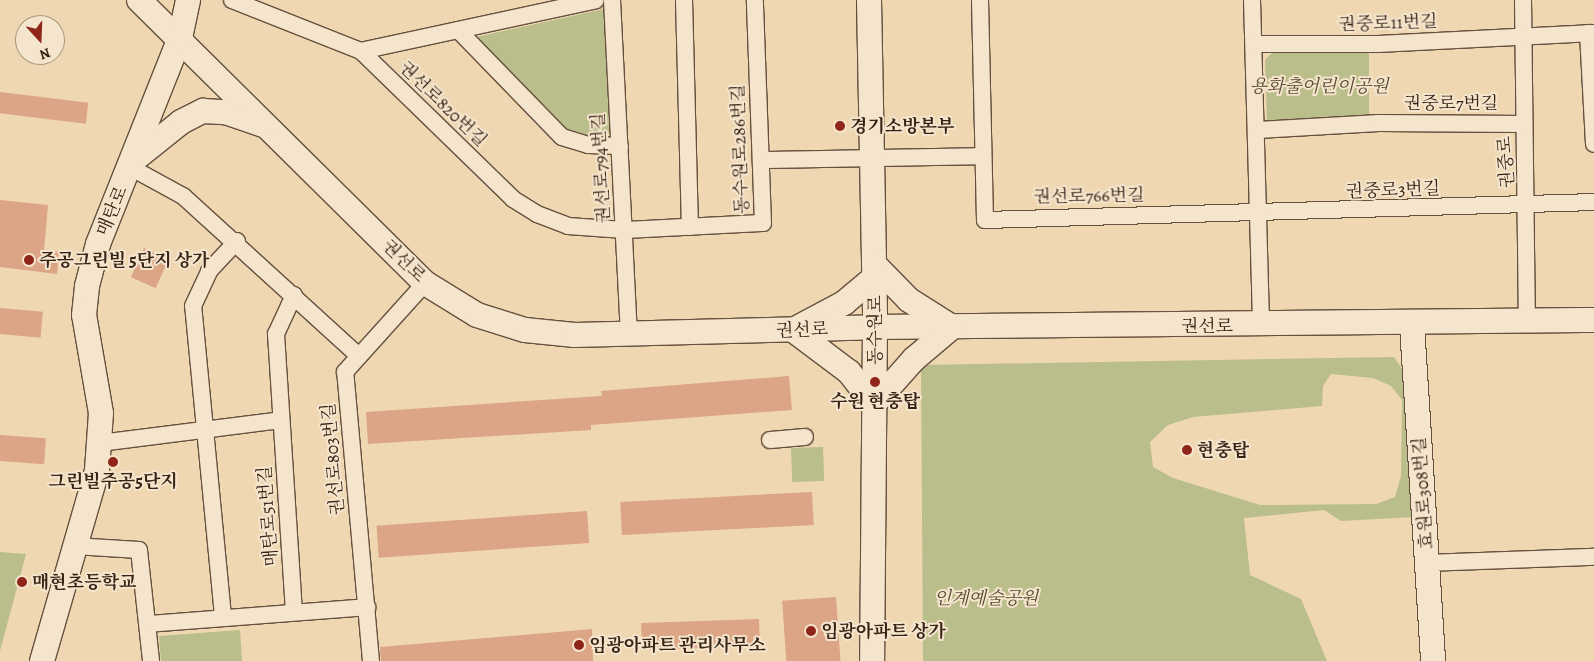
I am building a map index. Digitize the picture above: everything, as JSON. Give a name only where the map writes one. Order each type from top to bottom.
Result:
[{"type":"street","name":"권선로","points":[[140,0],[425,283],[477,315],[517,328],[575,335],[875,327],[1412,325],[1594,320]]},
{"type":"street","name":"매탄로","points":[[42,661],[97,470],[101,413],[84,315],[98,244],[132,164],[180,38],[188,0]]},
{"type":"street","name":"권선로820번길","points":[[232,0],[361,51],[513,199],[568,226],[624,230]]},
{"type":"street","points":[[361,51],[596,0]]},
{"type":"street","name":"권선로794번길","points":[[612,0],[630,334]]},
{"type":"street","points":[[684,0],[690,226]]},
{"type":"street","name":"동수원로286번길","points":[[624,230],[763,223],[754,0]]},
{"type":"street","name":"동수원로","points":[[869,0],[875,327],[872,661]]},
{"type":"street","points":[[761,160],[872,156],[983,156],[980,0]]},
{"type":"street","points":[[1252,0],[1258,130],[1261,326]]},
{"type":"street","name":"권중로","points":[[1523,0],[1524,124],[1529,207],[1527,321]]},
{"type":"street","points":[[458,30],[562,137],[588,145],[620,146]]},
{"type":"street","points":[[1591,33],[1594,144]]},
{"type":"street","name":"권중로11번길","points":[[1254,44],[1523,39],[1591,33]]},
{"type":"street","points":[[269,127],[225,112],[203,111],[181,122],[132,164],[183,196],[237,241],[358,355]]},
{"type":"street","name":"권중로7번길","points":[[1258,130],[1379,123],[1524,124]]},
{"type":"street","name":"권선로766번길","points":[[983,156],[985,220],[1049,215],[1258,214]]},
{"type":"street","name":"권중로3번길","points":[[1258,214],[1529,207],[1594,202]]},
{"type":"street","points":[[223,616],[194,306],[209,271],[237,241]]},
{"type":"street","points":[[874,271],[910,300],[952,327],[914,359],[874,404],[849,372],[793,330],[844,303],[874,271]]},
{"type":"street","name":"권선로803번길","points":[[371,661],[345,372],[358,355],[425,283]]},
{"type":"street","name":"매탄로51번길","points":[[294,294],[276,334],[294,610]]},
{"type":"street","name":"효원로308번길","points":[[1412,325],[1433,661]]},
{"type":"street","points":[[100,443],[281,420]]},
{"type":"street","points":[[770,440],[805,437]]},
{"type":"street","points":[[74,546],[139,550],[152,661]]},
{"type":"street","points":[[1428,563],[1594,557]]},
{"type":"street","points":[[148,624],[294,610],[367,607]]},
{"type":"green space","points":[[604,9],[610,130],[603,142],[569,134],[476,37]]},
{"type":"green space","name":"용화출어린이공원","points":[[1364,49],[1369,54],[1369,114],[1361,120],[1273,124],[1267,120],[1265,60],[1274,51]]},
{"type":"green space","name":"인계예술공원","points":[[1394,357],[1407,376],[1426,661],[1419,661],[1422,655],[1414,517],[1341,521],[1324,510],[1244,518],[1250,575],[1301,599],[1327,661],[923,661],[921,365]],"holes":[[[1331,374],[1373,378],[1391,386],[1402,400],[1401,476],[1395,497],[1376,504],[1260,505],[1173,478],[1153,467],[1150,442],[1168,425],[1193,417],[1322,406],[1323,386]]]},
{"type":"green space","points":[[823,447],[824,481],[792,482],[791,448]]},
{"type":"green space","points":[[0,552],[26,554],[0,651]]},
{"type":"green space","points":[[240,630],[242,661],[161,661],[159,636]]},
{"type":"building","points":[[0,92],[88,103],[86,124],[0,113]]},
{"type":"building","points":[[0,200],[48,205],[44,250],[59,252],[57,274],[0,267]]},
{"type":"building","points":[[144,248],[169,259],[156,288],[131,277]]},
{"type":"building","points":[[0,308],[43,312],[41,338],[0,334]]},
{"type":"building","points":[[789,376],[792,410],[591,425],[591,430],[368,444],[366,412],[602,396],[601,391]]},
{"type":"building","points":[[0,435],[46,438],[44,464],[0,461]]},
{"type":"building","points":[[812,492],[814,525],[622,535],[620,502]]},
{"type":"building","points":[[587,511],[589,543],[379,558],[377,526]]},
{"type":"building","name":"임광아파트 상가","points":[[836,597],[840,661],[786,661],[782,601]]},
{"type":"building","points":[[759,619],[760,646],[642,650],[641,623]]},
{"type":"building","points":[[592,629],[593,661],[381,661],[380,647]]},
{"type":"place","name":"경기소방본부","points":[[840,126]]},
{"type":"place","name":"주공그린빌 5단지 상가","points":[[29,260]]},
{"type":"place","name":"수원 현충탑","points":[[875,382]]},
{"type":"place","name":"현충탑","points":[[1187,450]]},
{"type":"place","name":"그린빌주공5단지","points":[[113,462]]},
{"type":"place","name":"매현초등학교","points":[[22,582]]},
{"type":"place","name":"임광아파트 상가","points":[[811,631]]},
{"type":"place","name":"임광아파트 관리사무소","points":[[579,645]]}]
